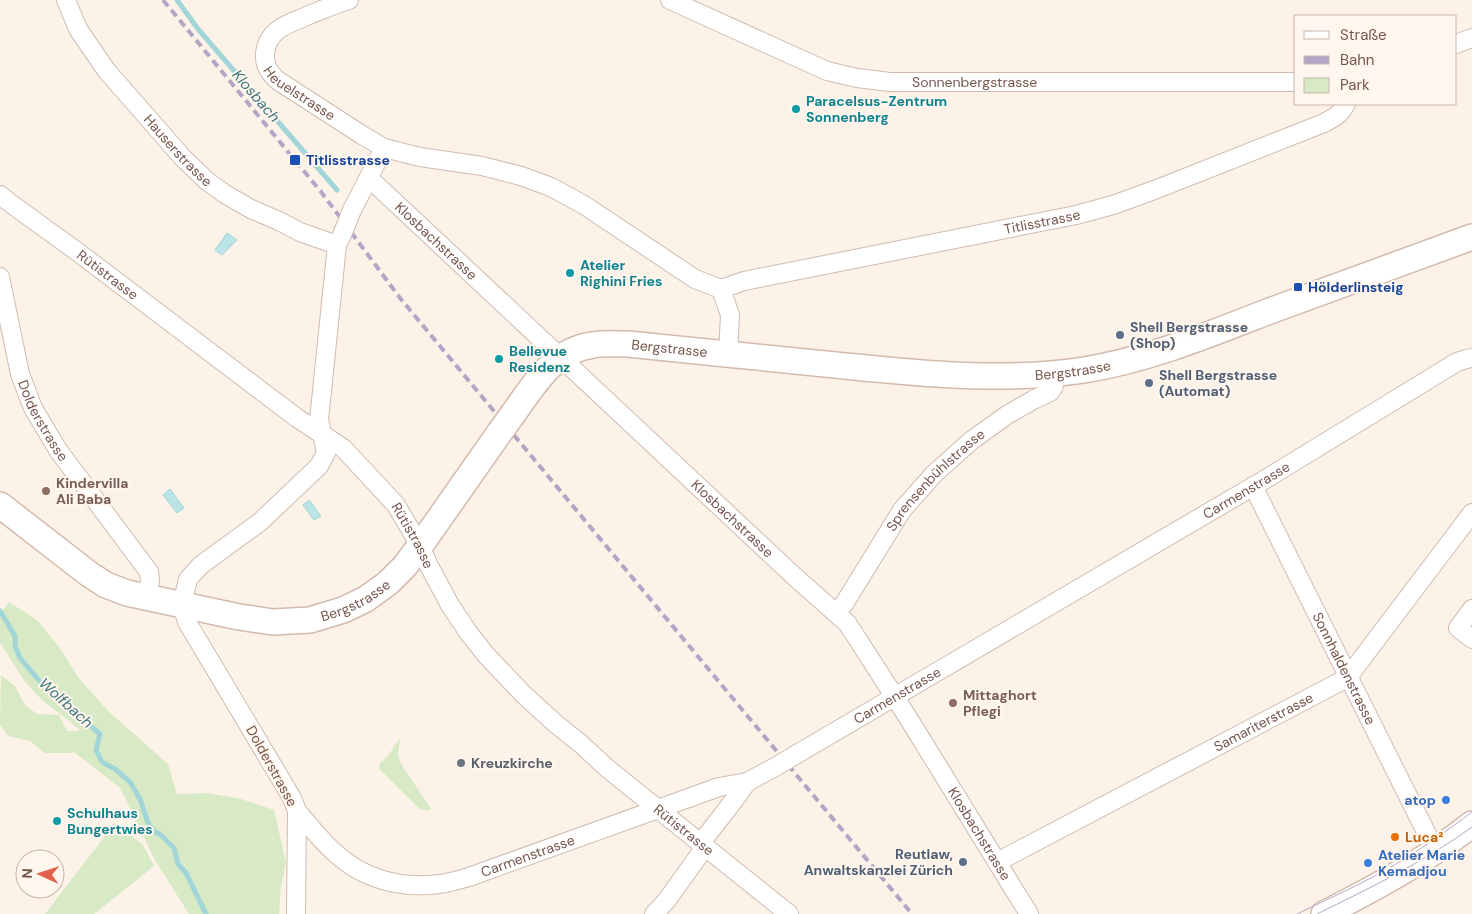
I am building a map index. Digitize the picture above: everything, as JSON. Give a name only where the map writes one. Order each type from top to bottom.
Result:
[{"type":"main road","name":"Bergstrasse","points":[[0,505],[88,574],[106,585],[127,593],[239,617],[273,622],[310,620],[343,610],[366,599],[388,583],[405,566],[420,546],[506,423],[552,363],[560,357],[585,346],[628,344],[951,375],[1013,375],[1099,367],[1159,351],[1211,334],[1472,237]]},
{"type":"main road","points":[[1324,914],[1382,883],[1472,824]]},
{"type":"street","name":"Hauserstrasse","points":[[66,0],[78,29],[106,70],[183,158],[207,181],[225,194],[252,209],[300,232],[339,240]]},
{"type":"street","name":"Heuelstrasse","points":[[349,0],[285,25],[275,32],[266,45],[265,57],[268,70],[277,80],[384,148]]},
{"type":"street","name":"Sonnenbergstrasse","points":[[670,0],[827,71],[865,79],[890,82],[1294,82]]},
{"type":"street","points":[[1457,44],[1472,38]]},
{"type":"street","name":"Titlisstrasse","points":[[721,289],[744,281],[1076,215],[1113,205],[1157,190],[1324,123],[1342,112],[1346,105]]},
{"type":"street","points":[[182,605],[188,579],[201,565],[260,522],[321,464],[326,453],[320,410],[339,240],[352,210],[384,148],[482,166],[521,176],[551,187],[584,205],[695,278],[721,289],[730,316],[728,354]]},
{"type":"street","name":"Klosbachstrasse","points":[[369,178],[795,577],[847,623],[1029,914]]},
{"type":"street","name":"Rütistrasse","points":[[0,195],[297,418],[343,448],[396,505],[420,546],[450,605],[468,632],[524,695],[657,810],[789,914]]},
{"type":"street","name":"Dolderstrasse","points":[[0,277],[20,374],[33,408],[58,450],[149,572],[150,581],[146,598]]},
{"type":"street","name":"Carmenstrasse","points":[[297,812],[333,851],[347,863],[364,873],[385,882],[407,886],[440,884],[469,877],[719,787],[746,782],[777,766],[1253,486],[1457,362],[1472,358]]},
{"type":"street","name":"Sprensenbühlstrasse","points":[[836,613],[844,604],[902,510],[934,474],[972,440],[1006,415],[1050,392],[1054,386],[1054,372]]},
{"type":"street","name":"Sonnhaldenstrasse","points":[[1253,486],[1435,850]]},
{"type":"street","name":"Samariterstrasse","points":[[997,862],[1349,677],[1472,513]]},
{"type":"street","name":"Dolderstrasse","points":[[182,605],[187,622],[292,798],[297,812],[296,914]]},
{"type":"street","points":[[1465,618],[1472,638]]},
{"type":"street","points":[[654,914],[667,900],[702,845],[746,782]]},
{"type":"green space","points":[[9,602],[37,620],[60,648],[78,677],[108,711],[168,764],[177,794],[206,793],[238,798],[274,810],[286,862],[281,887],[279,914],[189,914],[156,862],[120,788],[74,752],[45,753],[30,741],[8,736],[0,725],[1,675],[15,686],[25,705],[37,714],[59,715],[67,731],[78,731],[79,729],[41,699],[22,678],[0,642],[0,609],[5,608]]},
{"type":"green space","points":[[400,738],[398,755],[401,764],[430,807],[430,810],[420,809],[379,769],[380,763],[387,757]]},
{"type":"green space","points":[[115,823],[143,845],[154,866],[94,914],[45,914],[57,899],[65,899],[65,888]]},
{"type":"water","points":[[227,233],[237,240],[222,255],[215,250]]},
{"type":"water","points":[[170,489],[184,508],[177,513],[163,495]]},
{"type":"water","points":[[309,500],[321,516],[314,520],[303,505]]},
{"type":"waterway","name":"Klosbach","points":[[177,0],[198,29],[337,190]]},
{"type":"waterway","name":"Wolfbach","points":[[0,611],[15,636],[15,646],[20,658],[42,684],[100,734],[96,750],[102,762],[115,769],[130,782],[140,799],[148,823],[154,831],[174,848],[178,864],[186,873],[206,914]]},
{"type":"tram line","points":[[1297,914],[1396,864],[1472,812]]},
{"type":"tram line","points":[[1317,914],[1416,863],[1472,827]]},
{"type":"railway","points":[[163,0],[322,193],[400,298],[912,914]]},
{"type":"place","name":"Paracelsus-Zentrum Sonnenberg","points":[[796,109]]},
{"type":"place","name":"Titlisstrasse","points":[[295,160]]},
{"type":"place","name":"Atelier Righini Fries","points":[[570,273]]},
{"type":"place","name":"Hölderlinsteig","points":[[1298,287]]},
{"type":"place","name":"Shell Bergstrasse (Shop)","points":[[1120,335]]},
{"type":"place","name":"Bellevue Residenz","points":[[499,359]]},
{"type":"place","name":"Shell Bergstrasse (Automat)","points":[[1149,383]]},
{"type":"place","name":"Kindervilla Ali Baba","points":[[46,491]]},
{"type":"place","name":"Mittaghort Pflegi","points":[[953,703]]},
{"type":"place","name":"Kreuzkirche","points":[[461,763]]},
{"type":"place","name":"atop","points":[[1446,800]]},
{"type":"place","name":"Schulhaus Bungertwies","points":[[57,821]]},
{"type":"place","name":"Luca²","points":[[1395,837]]},
{"type":"place","name":"Reutlaw, Anwaltskanzlei Zürich","points":[[963,862]]},
{"type":"place","name":"Atelier Marie Kemadjou","points":[[1368,863]]}]
